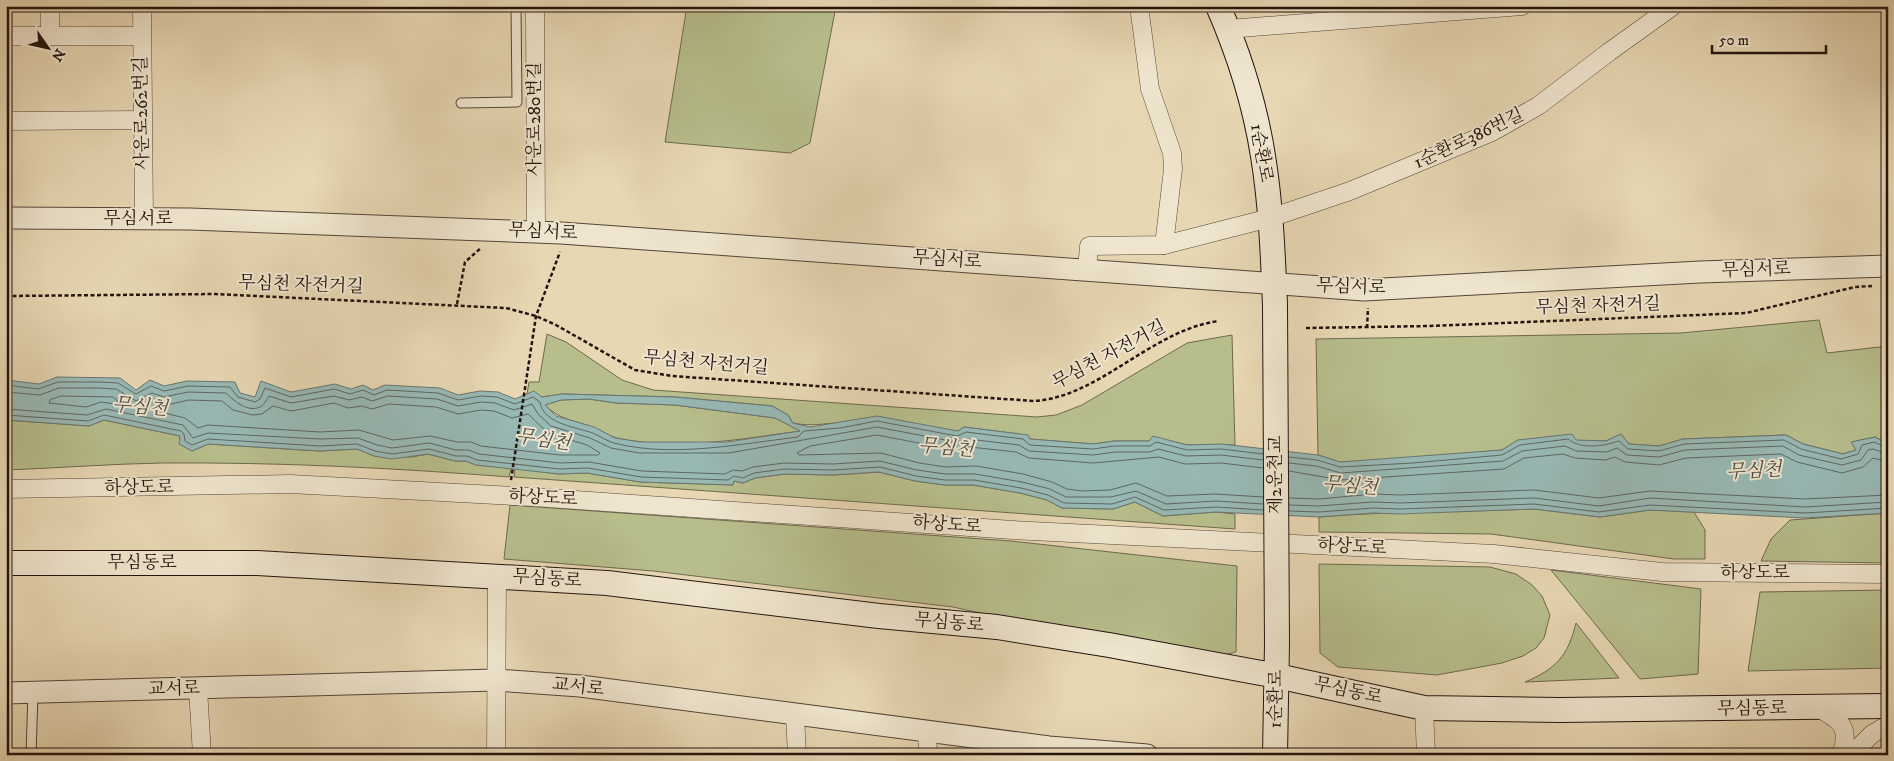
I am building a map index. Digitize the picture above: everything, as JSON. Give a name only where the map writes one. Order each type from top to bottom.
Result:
[{"type":"main road","name":"1순환로","points":[[1218,6],[1228,29],[1248,89],[1263,156],[1270,218],[1274,294]]},
{"type":"main road","name":"제2운천교","points":[[1274,294],[1277,644]]},
{"type":"main road","name":"무심동로","points":[[6,563],[257,563],[497,575],[607,583],[879,616],[997,627],[1109,645],[1277,676],[1424,708],[1570,710],[1888,706]]},
{"type":"main road","name":"1순환로","points":[[1275,755],[1277,644]]},
{"type":"street","points":[[50,6],[50,36]]},
{"type":"street","name":"사운로262번길","points":[[142,6],[144,219]]},
{"type":"street","name":"사운로280번길","points":[[535,6],[536,231]]},
{"type":"street","points":[[1139,6],[1150,89],[1172,153],[1173,169],[1164,245]]},
{"type":"street","points":[[1228,29],[1522,6]]},
{"type":"street","name":"1순환로386번길","points":[[1087,270],[1089,246],[1164,245],[1270,218],[1350,191],[1492,132],[1538,106],[1673,6]]},
{"type":"street","points":[[6,36],[141,36]]},
{"type":"street","points":[[6,121],[142,120]]},
{"type":"street","name":"무심서로","points":[[6,218],[144,219],[536,231],[1087,270],[1274,294],[1700,272],[1888,266]]},
{"type":"street","name":"하상도로","points":[[6,489],[290,484],[532,497],[1013,530],[1494,554],[1662,572],[1888,574]]},
{"type":"street","points":[[496,755],[497,575]]},
{"type":"street","name":"교서로","points":[[6,693],[496,680],[580,686],[927,731],[1049,751],[1146,755]]},
{"type":"street","points":[[198,689],[202,755]]},
{"type":"street","points":[[1424,708],[1426,755]]},
{"type":"street","points":[[1818,708],[1834,717],[1844,728],[1846,736],[1841,755]]},
{"type":"street","points":[[795,715],[797,755]]},
{"type":"street","points":[[1851,755],[1872,734],[1888,725]]},
{"type":"street","points":[[927,731],[928,755]]},
{"type":"lane","points":[[461,103],[517,102],[516,6]]},
{"type":"lane","points":[[31,754],[33,692]]},
{"type":"path","points":[[457,304],[465,262],[500,230]]},
{"type":"path","points":[[511,482],[536,316],[560,254],[562,233]]},
{"type":"path","name":"무심천 자전거길","points":[[1306,328],[1367,328],[1746,313],[1855,287],[1880,286]]},
{"type":"path","name":"무심천 자전거길","points":[[6,296],[216,294],[457,304],[506,308],[536,316],[578,336],[635,370],[672,376],[1034,401],[1049,400],[1073,392],[1172,336],[1198,324],[1219,321]]},
{"type":"path","points":[[1367,328],[1368,307]]},
{"type":"green space","points":[[687,6],[836,6],[810,143],[790,153],[665,142]]},
{"type":"green space","points":[[1819,320],[1827,353],[1888,346],[1888,444],[1875,437],[1852,442],[1856,450],[1843,454],[1803,444],[1786,435],[1683,439],[1659,446],[1629,444],[1621,434],[1606,441],[1518,440],[1502,450],[1413,458],[1340,462],[1318,455],[1316,339],[1681,333]]},
{"type":"green space","points":[[547,334],[566,342],[622,380],[653,390],[1037,417],[1056,415],[1082,405],[1187,343],[1232,335],[1235,445],[1187,445],[1171,441],[1114,441],[1094,444],[1030,439],[1019,434],[964,427],[958,431],[842,423],[806,425],[793,423],[788,415],[772,406],[675,397],[562,394],[542,397],[527,394],[529,382],[539,382]]},
{"type":"green space","points":[[589,399],[616,403],[675,405],[775,418],[801,431],[686,444],[640,442],[614,437],[595,428],[567,419],[556,414],[545,405],[561,400]]},
{"type":"green space","points":[[6,420],[89,426],[104,420],[180,436],[192,451],[208,444],[320,451],[357,449],[374,456],[412,457],[428,454],[455,461],[466,461],[476,465],[511,468],[509,477],[379,468],[205,463],[6,470]]},
{"type":"green space","points":[[515,468],[559,474],[587,473],[640,482],[733,485],[734,481],[743,483],[755,478],[785,474],[833,475],[879,472],[915,481],[945,485],[973,485],[1020,493],[1047,500],[1062,508],[1113,509],[1135,502],[1163,516],[1216,512],[1235,514],[1235,529],[514,477]]},
{"type":"green space","points":[[510,505],[1011,541],[1237,566],[1236,652],[1224,655],[1035,625],[953,607],[653,571],[504,559]]},
{"type":"green space","points":[[1534,509],[1600,517],[1650,510],[1694,512],[1705,530],[1705,559],[1674,559],[1491,534],[1319,532],[1319,517]]},
{"type":"green space","points":[[1888,513],[1888,563],[1761,561],[1771,539],[1790,520]]},
{"type":"green space","points":[[1319,564],[1490,567],[1516,574],[1532,585],[1542,596],[1550,615],[1544,638],[1536,648],[1523,656],[1502,663],[1437,675],[1338,667],[1320,653]]},
{"type":"green space","points":[[1551,570],[1701,589],[1698,674],[1640,679]]},
{"type":"green space","points":[[1888,590],[1888,668],[1748,671],[1760,592]]},
{"type":"green space","points":[[1576,623],[1619,678],[1525,682],[1545,672],[1559,660],[1565,653]]},
{"type":"water","name":"무심천","points":[[57,377],[120,378],[136,390],[150,380],[164,386],[187,381],[235,382],[240,393],[255,397],[261,381],[291,392],[335,384],[351,389],[363,385],[373,390],[385,385],[440,388],[458,395],[480,391],[498,392],[515,399],[534,391],[542,397],[562,394],[675,397],[772,406],[788,415],[793,423],[810,427],[877,416],[958,431],[964,427],[1028,435],[1030,439],[1094,444],[1114,441],[1149,441],[1153,436],[1187,445],[1222,444],[1318,455],[1340,462],[1502,450],[1518,440],[1572,434],[1576,440],[1606,441],[1621,434],[1629,444],[1659,446],[1683,439],[1786,435],[1803,444],[1843,454],[1856,450],[1851,442],[1875,437],[1888,444],[1888,513],[1805,518],[1650,510],[1600,517],[1534,509],[1400,514],[1373,513],[1319,517],[1216,512],[1163,516],[1135,502],[1113,509],[1062,508],[1047,500],[1020,493],[973,485],[945,485],[915,481],[879,472],[833,475],[785,474],[755,478],[743,483],[734,481],[733,485],[640,482],[587,473],[559,474],[476,465],[466,461],[455,461],[428,454],[392,459],[374,456],[357,449],[320,451],[208,444],[192,451],[179,444],[180,436],[104,420],[89,426],[6,420],[6,380],[39,384]],"holes":[[[589,399],[616,403],[675,405],[775,418],[800,431],[727,442],[640,442],[615,438],[594,427],[556,416],[545,405],[561,400]]]}]
